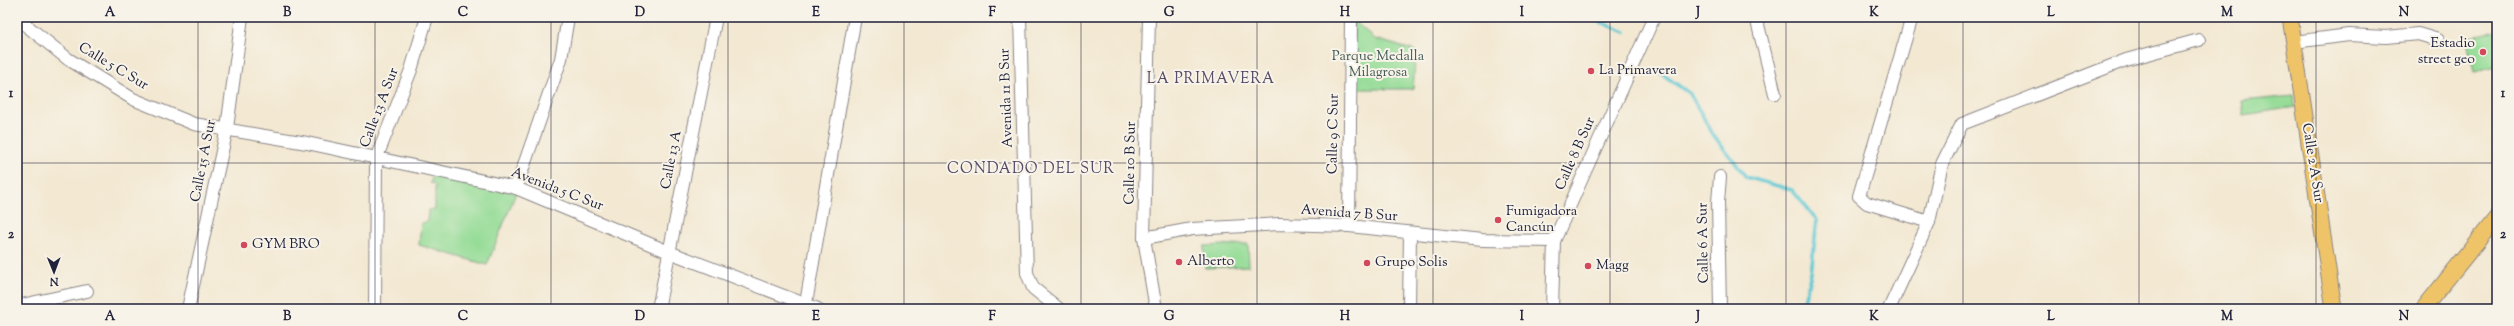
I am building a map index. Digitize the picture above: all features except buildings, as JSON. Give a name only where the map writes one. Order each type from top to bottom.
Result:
[{"type":"main road","name":"Calle 2 A Sur","points":[[2290,17],[2334,309]]},
{"type":"main road","points":[[2423,309],[2497,217]]},
{"type":"street","name":"Calle 15 A Sur","points":[[188,309],[227,128],[242,17]]},
{"type":"street","name":"Calle 13 A Sur","points":[[375,309],[376,159],[411,70],[427,17]]},
{"type":"street","points":[[516,188],[561,59],[568,17]]},
{"type":"street","name":"Calle 13 A","points":[[658,309],[716,17]]},
{"type":"street","points":[[805,307],[855,17]]},
{"type":"street","name":"Avenida 11 B Sur","points":[[1020,17],[1027,273],[1033,288],[1059,309]]},
{"type":"street","name":"Calle 10 B Sur","points":[[1149,17],[1144,238],[1156,309]]},
{"type":"street","name":"Calle 9 C Sur","points":[[1349,226],[1350,17]]},
{"type":"street","name":"Calle 8 B Sur","points":[[1552,309],[1554,241],[1654,17]]},
{"type":"street","points":[[1756,17],[1775,94]]},
{"type":"street","points":[[1912,17],[1859,196],[1867,203],[1929,222]]},
{"type":"street","name":"Calle 5 C Sur","points":[[17,18],[68,59],[133,99],[194,124],[227,128]]},
{"type":"street","points":[[2294,42],[2349,35],[2386,37],[2418,34],[2438,40]]},
{"type":"street","points":[[1889,309],[1929,222],[1942,164],[1962,124],[2126,60],[2199,40]]},
{"type":"street","name":"Avenida 5 C Sur","points":[[227,128],[516,188],[805,307],[818,309]]},
{"type":"street","name":"Calle 6 A Sur","points":[[1720,177],[1718,202],[1720,309]]},
{"type":"street","name":"Avenida 7 B Sur","points":[[1144,238],[1192,229],[1248,224],[1349,226],[1410,234],[1482,240],[1554,241]]},
{"type":"street","points":[[1409,309],[1410,234]]},
{"type":"street","points":[[17,306],[87,291]]},
{"type":"green space","name":"Parque Medalla Milagrosa","points":[[1353,20],[1375,39],[1416,51],[1413,89],[1355,89]]},
{"type":"green space","name":"Estadio street geo","points":[[2497,31],[2497,67],[2474,72],[2466,37]]},
{"type":"green space","points":[[2294,96],[2295,107],[2244,115],[2242,101]]},
{"type":"green space","points":[[434,173],[516,193],[487,265],[419,245],[421,223],[427,222],[428,210],[435,209],[435,185],[430,183]]},
{"type":"green space","points":[[1248,244],[1249,266],[1205,268],[1204,246]]},
{"type":"waterway","points":[[1588,17],[1625,32]]},
{"type":"waterway","points":[[1661,73],[1690,94],[1714,136],[1746,177],[1792,190],[1817,220],[1811,273],[1802,309]]},
{"type":"place","name":"Estadio street geo","points":[[2483,52]]},
{"type":"place","name":"La Primavera","points":[[1591,71]]},
{"type":"place","name":"Fumigadora Cancún","points":[[1498,220]]},
{"type":"place","name":"GYM BRO","points":[[244,245]]},
{"type":"place","name":"Alberto","points":[[1179,262]]},
{"type":"place","name":"Grupo Solis","points":[[1367,263]]},
{"type":"place","name":"Magg","points":[[1588,266]]},
{"type":"district","name":"LA PRIMAVERA","points":[[1211,79]]},
{"type":"district","name":"CONDADO DEL SUR","points":[[1031,169]]}]
